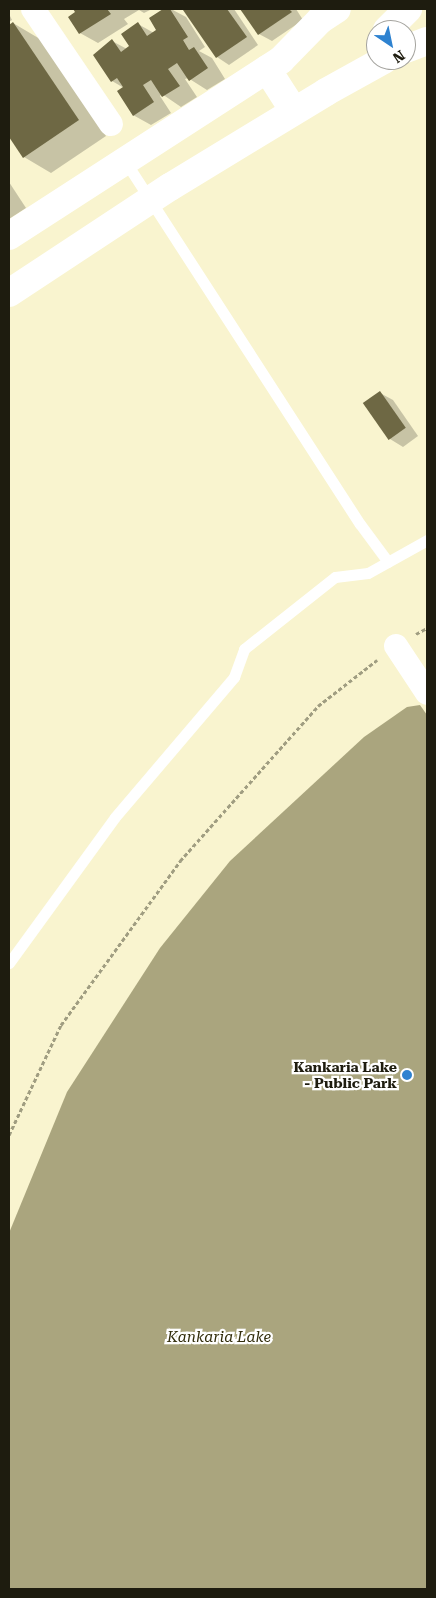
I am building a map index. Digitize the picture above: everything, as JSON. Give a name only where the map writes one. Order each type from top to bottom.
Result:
[{"type":"main road","points":[[9,236],[281,60],[320,20],[337,9]]},
{"type":"main road","points":[[397,20],[408,9]]},
{"type":"main road","points":[[326,92],[366,51]]},
{"type":"main road","points":[[267,69],[294,111]]},
{"type":"main road","points":[[9,293],[150,200],[294,111],[366,70]]},
{"type":"street","points":[[33,9],[111,124]]},
{"type":"street","points":[[396,646],[427,692]]},
{"type":"lane","points":[[125,161],[360,524],[388,562]]},
{"type":"lane","points":[[9,963],[115,817],[234,677],[244,649],[335,577],[368,573],[427,540]]},
{"type":"path","points":[[9,1135],[60,1025],[180,861],[318,706],[396,646],[427,628]]},
{"type":"water","name":"Kankaria Lake","points":[[420,705],[427,715],[427,1589],[9,1589],[9,1233],[67,1092],[160,948],[230,861],[364,737],[407,707]]},
{"type":"building","points":[[73,9],[107,9],[111,14],[79,34],[68,17],[75,12]]},
{"type":"building","points":[[163,9],[170,9],[188,37],[183,40],[189,50],[194,47],[208,68],[189,81],[177,63],[168,69],[180,86],[162,97],[151,80],[143,85],[154,102],[133,116],[117,91],[123,87],[117,78],[111,82],[93,55],[112,39],[121,52],[129,46],[121,34],[138,22],[147,36],[156,30],[149,18]]},
{"type":"building","points":[[227,9],[247,37],[216,58],[183,10]]},
{"type":"building","points":[[240,9],[289,9],[292,12],[258,35]]},
{"type":"building","points":[[13,22],[79,120],[23,158],[9,137],[9,25]]},
{"type":"building","points":[[380,391],[406,428],[389,440],[363,403]]},
{"type":"place","name":"Kankaria Lake - Public Park","points":[[407,1075]]}]
